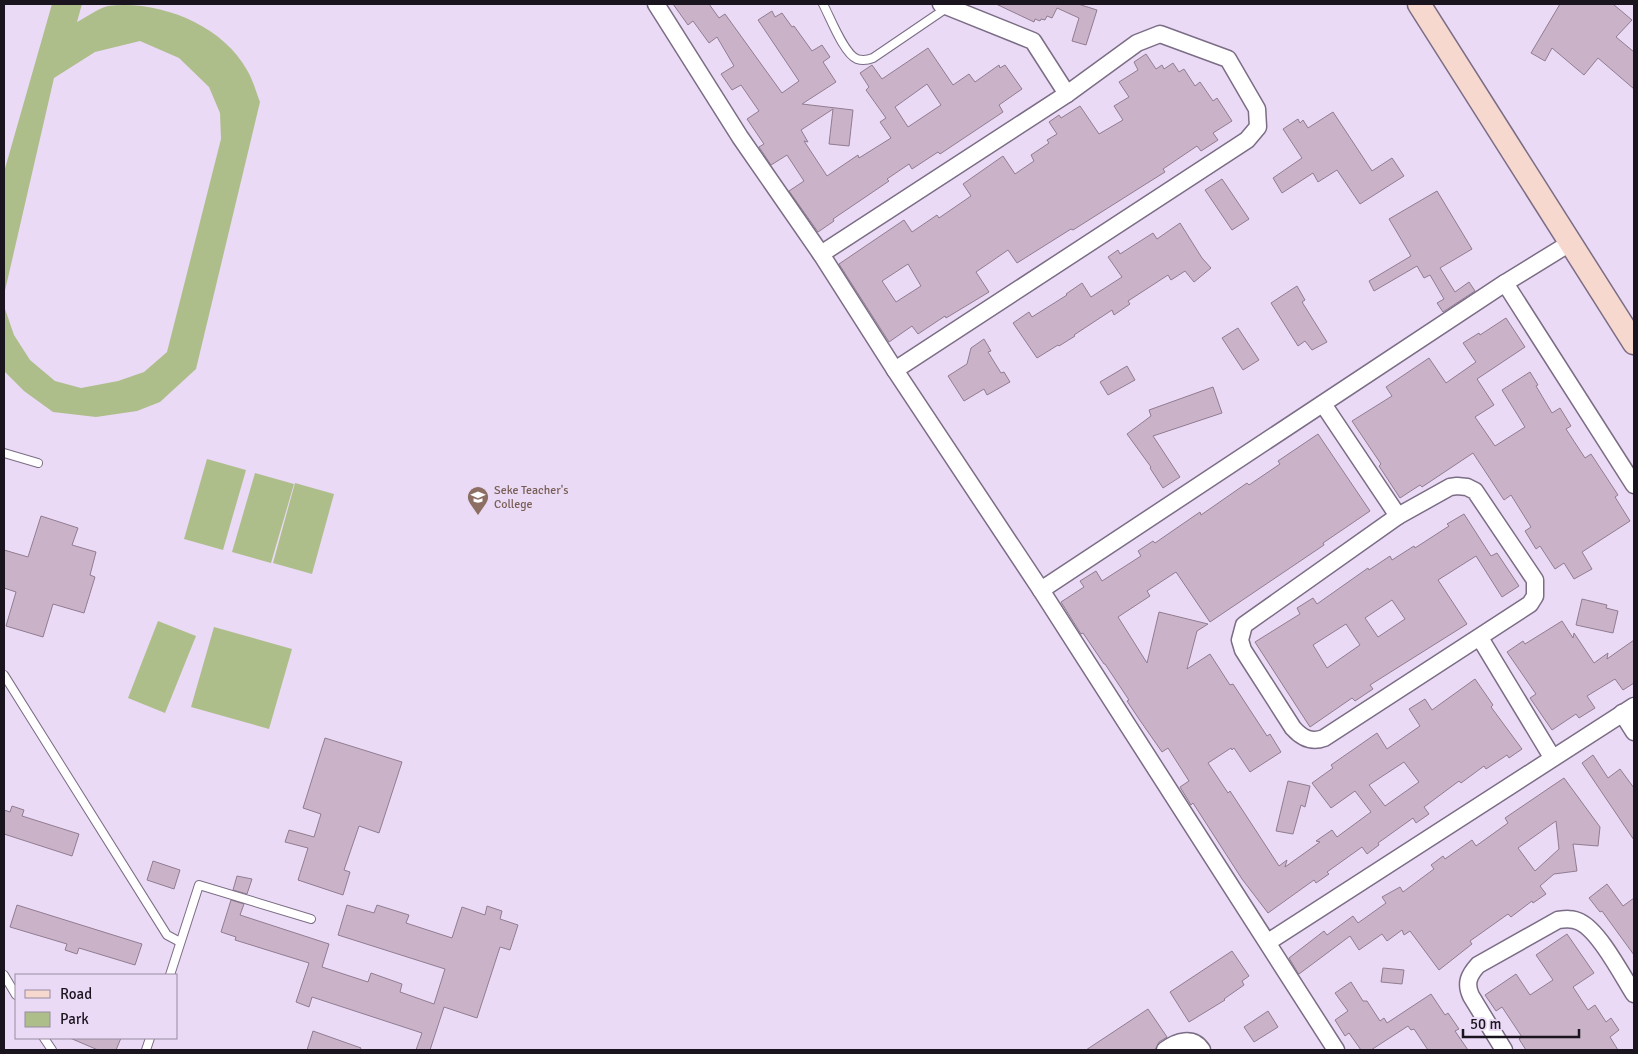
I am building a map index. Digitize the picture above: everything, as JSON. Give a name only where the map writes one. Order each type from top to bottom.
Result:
[{"type":"street","points":[[656,4],[740,137],[821,254],[895,370],[1041,590],[1336,1050]]},
{"type":"street","points":[[1419,4],[1634,343]]},
{"type":"street","points":[[944,5],[1033,41],[1067,94]]},
{"type":"street","points":[[821,254],[1067,94],[1137,43],[1160,34],[1228,59],[1257,109],[1258,127],[1247,140],[895,370]]},
{"type":"street","points":[[1041,590],[1505,283],[1570,243]]},
{"type":"street","points":[[1505,283],[1634,485]]},
{"type":"street","points":[[1323,404],[1398,516]]},
{"type":"street","points":[[1450,487],[1467,487],[1474,491],[1535,580],[1535,596],[1530,604],[1480,638],[1324,738],[1311,740],[1302,737],[1242,650],[1240,640],[1244,625],[1398,516],[1450,487]]},
{"type":"street","points":[[1480,638],[1552,757]]},
{"type":"street","points":[[1268,942],[1552,757],[1628,710],[1634,732]]},
{"type":"street","points":[[1504,1050],[1470,996],[1467,988],[1468,979],[1478,965],[1558,920],[1567,918],[1579,921],[1587,926],[1596,936],[1634,994]]},
{"type":"street","points":[[1165,1050],[1172,1045],[1193,1042],[1199,1045],[1202,1050]]},
{"type":"lane","points":[[823,4],[848,53],[856,58],[866,60],[873,58],[944,5]]},
{"type":"lane","points":[[4,453],[38,463]]},
{"type":"lane","points":[[4,675],[167,935],[180,942]]},
{"type":"lane","points":[[170,974],[198,886],[311,918]]},
{"type":"lane","points":[[4,975],[15,993]]},
{"type":"lane","points":[[45,1039],[52,1050]]},
{"type":"green space","points":[[52,4],[82,4],[77,22],[104,7],[128,5],[148,7],[188,19],[206,28],[236,54],[253,82],[260,102],[196,369],[160,402],[137,411],[96,417],[53,412],[24,391],[4,371],[4,306],[14,335],[30,360],[55,381],[81,388],[118,381],[144,372],[167,352],[221,139],[220,113],[209,87],[179,58],[140,41],[95,52],[54,78],[4,295],[4,172]]},
{"type":"green space","points":[[207,459],[246,470],[223,550],[184,539]]},
{"type":"green space","points":[[255,473],[294,484],[271,563],[232,552]]},
{"type":"green space","points":[[295,483],[334,494],[312,574],[273,563]]},
{"type":"green space","points":[[158,621],[196,636],[165,713],[128,698]]},
{"type":"green space","points":[[214,627],[292,649],[269,729],[191,707]]},
{"type":"building","points":[[673,4],[709,4],[719,18],[725,14],[782,93],[799,81],[758,20],[772,11],[775,17],[782,13],[812,51],[822,45],[830,57],[823,62],[836,82],[802,104],[853,110],[849,146],[829,144],[833,109],[801,130],[808,142],[804,141],[827,176],[858,155],[859,158],[891,138],[880,122],[886,118],[866,90],[869,87],[860,73],[872,65],[882,79],[928,48],[953,85],[969,74],[975,82],[999,65],[1000,68],[1005,65],[1022,89],[999,105],[1003,112],[940,154],[938,152],[912,169],[909,164],[887,179],[889,181],[833,219],[834,221],[818,232],[789,191],[804,181],[787,155],[771,165],[759,147],[764,144],[747,119],[759,111],[741,85],[732,90],[721,74],[734,66],[717,37],[709,43],[693,21],[688,25]],"holes":[[[927,84],[941,105],[908,127],[895,107]]]},
{"type":"building","points":[[996,4],[1078,4],[1097,10],[1086,45],[1072,41],[1079,18],[1057,8],[1052,18],[1047,16],[1045,20],[1035,19],[1034,22]]},
{"type":"building","points":[[1560,4],[1613,4],[1632,20],[1616,37],[1634,52],[1634,89],[1598,58],[1584,75],[1552,48],[1545,61],[1531,53]]},
{"type":"building","points":[[1146,54],[1156,69],[1162,65],[1164,69],[1173,63],[1179,72],[1184,69],[1195,86],[1200,82],[1213,101],[1217,98],[1232,121],[1213,133],[1218,140],[1201,151],[1197,146],[1163,169],[1165,172],[1017,263],[1008,250],[976,272],[989,292],[946,318],[945,316],[918,334],[912,326],[889,342],[839,264],[904,220],[912,232],[937,215],[939,218],[971,196],[963,184],[1003,156],[1015,174],[1034,161],[1031,155],[1049,143],[1047,140],[1057,134],[1049,122],[1059,115],[1061,118],[1080,106],[1099,134],[1123,120],[1114,106],[1129,97],[1119,82],[1138,70],[1134,62]],"holes":[[[908,264],[921,286],[896,302],[882,281]]]},
{"type":"building","points":[[1333,112],[1372,171],[1392,158],[1404,176],[1360,204],[1337,170],[1318,182],[1313,173],[1282,193],[1273,178],[1302,158],[1283,129],[1298,119],[1300,123],[1303,120],[1308,128]]},
{"type":"building","points":[[1222,179],[1249,219],[1232,230],[1205,190]]},
{"type":"building","points":[[1437,191],[1472,249],[1440,268],[1455,292],[1469,282],[1475,291],[1443,312],[1437,303],[1444,299],[1430,275],[1424,278],[1417,266],[1374,291],[1369,281],[1411,256],[1389,219]]},
{"type":"building","points":[[1180,223],[1202,258],[1211,268],[1194,282],[1185,271],[1171,280],[1168,275],[1128,301],[1130,304],[1114,315],[1112,310],[1075,336],[1037,358],[1013,323],[1029,312],[1032,317],[1082,283],[1091,297],[1122,277],[1108,257],[1118,250],[1120,254],[1153,233],[1157,239]]},
{"type":"building","points":[[1297,286],[1305,300],[1302,302],[1327,342],[1312,350],[1305,341],[1298,346],[1271,303]]},
{"type":"building","points":[[1506,318],[1525,347],[1477,379],[1494,405],[1475,417],[1495,446],[1525,427],[1502,390],[1530,372],[1552,413],[1560,408],[1571,426],[1566,429],[1585,458],[1591,454],[1618,495],[1615,497],[1630,521],[1582,552],[1592,569],[1574,579],[1564,563],[1555,569],[1540,546],[1536,549],[1525,531],[1531,527],[1511,495],[1504,500],[1473,453],[1422,487],[1420,485],[1400,498],[1379,466],[1381,464],[1352,421],[1392,396],[1386,387],[1429,358],[1446,383],[1476,362],[1463,343],[1479,333],[1480,335]]},
{"type":"building","points":[[1238,328],[1259,360],[1243,370],[1222,338]]},
{"type":"building","points":[[984,339],[991,351],[988,352],[1001,373],[1004,372],[1010,382],[987,395],[984,389],[964,401],[948,376],[967,364],[971,348]]},
{"type":"building","points":[[1127,366],[1135,380],[1108,395],[1100,382]]},
{"type":"building","points":[[1213,387],[1222,413],[1153,436],[1180,477],[1163,488],[1151,467],[1127,434],[1151,416],[1149,410]]},
{"type":"building","points":[[1318,434],[1370,511],[1323,543],[1324,545],[1210,622],[1176,572],[1147,591],[1150,596],[1118,617],[1147,663],[1159,612],[1208,624],[1197,631],[1187,669],[1210,654],[1230,685],[1233,684],[1267,736],[1270,734],[1281,752],[1250,772],[1234,748],[1208,763],[1228,793],[1230,791],[1279,866],[1287,860],[1285,867],[1320,842],[1316,841],[1332,830],[1337,837],[1371,812],[1355,791],[1331,808],[1312,783],[1333,768],[1331,765],[1377,733],[1387,749],[1420,726],[1409,709],[1425,699],[1432,710],[1475,679],[1493,705],[1491,707],[1522,749],[1509,758],[1507,755],[1486,769],[1484,766],[1461,783],[1459,781],[1424,807],[1429,814],[1416,823],[1413,818],[1378,843],[1379,845],[1367,854],[1362,847],[1327,872],[1329,874],[1316,883],[1314,880],[1268,913],[1242,879],[1193,803],[1191,805],[1180,787],[1189,781],[1168,748],[1162,752],[1127,701],[1129,700],[1105,664],[1083,633],[1081,634],[1061,602],[1084,587],[1080,581],[1096,571],[1102,581],[1141,556],[1138,551],[1153,541],[1155,543],[1200,512],[1201,515],[1247,483],[1249,485],[1280,464],[1278,461]],"holes":[[[1404,762],[1419,782],[1385,806],[1369,785]]]},
{"type":"building","points":[[1464,514],[1491,556],[1497,553],[1519,586],[1502,597],[1476,556],[1438,580],[1467,624],[1370,685],[1373,689],[1355,701],[1352,698],[1310,727],[1255,642],[1300,614],[1297,608],[1313,598],[1317,604],[1368,568],[1369,570],[1390,556],[1392,560],[1414,546],[1415,548],[1449,526],[1447,524]],"holes":[[[1392,600],[1405,619],[1378,637],[1365,618]],[[1346,624],[1360,645],[1327,668],[1313,645]]]},
{"type":"building","points":[[41,516],[78,528],[72,545],[96,552],[90,575],[95,577],[84,613],[53,604],[43,637],[6,626],[16,592],[4,588],[4,550],[28,557]]},
{"type":"building","points":[[1582,599],[1607,605],[1606,608],[1618,611],[1613,633],[1576,625]]},
{"type":"building","points":[[1562,621],[1573,638],[1574,633],[1594,663],[1608,653],[1607,659],[1634,640],[1634,683],[1623,690],[1615,679],[1587,696],[1595,708],[1579,718],[1576,714],[1552,730],[1530,698],[1536,694],[1507,652],[1523,641],[1525,644]]},
{"type":"building","points":[[325,738],[402,762],[379,833],[359,826],[344,870],[350,872],[343,895],[298,880],[308,848],[285,842],[289,830],[314,837],[321,814],[303,808]]},
{"type":"building","points":[[1593,755],[1608,778],[1620,769],[1634,788],[1634,840],[1582,763]]},
{"type":"building","points":[[1564,778],[1600,827],[1598,846],[1573,844],[1577,871],[1554,874],[1540,886],[1546,894],[1533,903],[1532,901],[1511,917],[1508,914],[1470,941],[1472,944],[1439,970],[1410,931],[1404,935],[1402,930],[1387,941],[1382,934],[1359,950],[1350,936],[1298,973],[1289,958],[1324,931],[1327,935],[1353,916],[1358,923],[1386,903],[1382,897],[1400,887],[1403,892],[1434,869],[1431,865],[1443,856],[1445,859],[1472,840],[1476,846],[1508,823],[1505,818]],"holes":[[[1556,821],[1559,849],[1535,871],[1518,848]]]},
{"type":"building","points":[[1288,781],[1310,786],[1305,807],[1301,805],[1293,834],[1276,831]]},
{"type":"building","points":[[12,806],[24,810],[22,816],[79,834],[72,856],[4,834],[4,810],[10,812]]},
{"type":"building","points":[[153,861],[180,870],[174,889],[147,880]]},
{"type":"building","points":[[237,876],[252,879],[247,894],[233,890]]},
{"type":"building","points":[[1607,884],[1623,906],[1634,898],[1634,955],[1602,911],[1600,912],[1589,898]]},
{"type":"building","points":[[231,900],[244,904],[240,915],[329,944],[322,967],[368,982],[371,973],[402,984],[400,992],[434,1004],[445,969],[338,935],[347,905],[374,913],[377,905],[409,915],[406,923],[452,938],[462,907],[485,915],[487,906],[502,911],[500,919],[518,925],[510,950],[500,947],[477,1018],[444,1007],[430,1050],[416,1050],[422,1033],[312,997],[309,1007],[296,1002],[309,963],[235,940],[236,937],[221,932]]},
{"type":"building","points":[[17,905],[142,944],[135,965],[79,948],[77,954],[65,950],[67,944],[10,927]]},
{"type":"building","points":[[1567,934],[1594,973],[1573,987],[1588,1010],[1595,1005],[1606,1022],[1611,1018],[1619,1030],[1610,1037],[1618,1050],[1526,1050],[1519,1039],[1522,1037],[1502,1007],[1496,1011],[1485,995],[1516,974],[1530,995],[1553,980],[1536,955]]},
{"type":"building","points":[[1232,951],[1249,976],[1242,981],[1244,985],[1225,1000],[1189,1022],[1170,992]]},
{"type":"building","points":[[1383,968],[1404,970],[1402,984],[1381,982]]},
{"type":"building","points":[[1351,982],[1363,1001],[1367,1001],[1380,1021],[1384,1018],[1387,1023],[1431,994],[1445,1015],[1448,1013],[1459,1029],[1455,1031],[1468,1050],[1428,1050],[1414,1029],[1411,1030],[1408,1026],[1371,1050],[1361,1050],[1349,1033],[1345,1036],[1335,1020],[1348,1011],[1335,993]]},
{"type":"building","points":[[1148,1009],[1167,1037],[1159,1042],[1155,1050],[1086,1050]]},
{"type":"building","points":[[1268,1011],[1278,1027],[1254,1042],[1244,1027]]},
{"type":"building","points":[[313,1031],[361,1048],[360,1050],[307,1050]]},
{"type":"building","points":[[72,1039],[121,1039],[116,1050],[98,1050]]},
{"type":"place","name":"Seke Teacher's College","points":[[478,516]]}]
